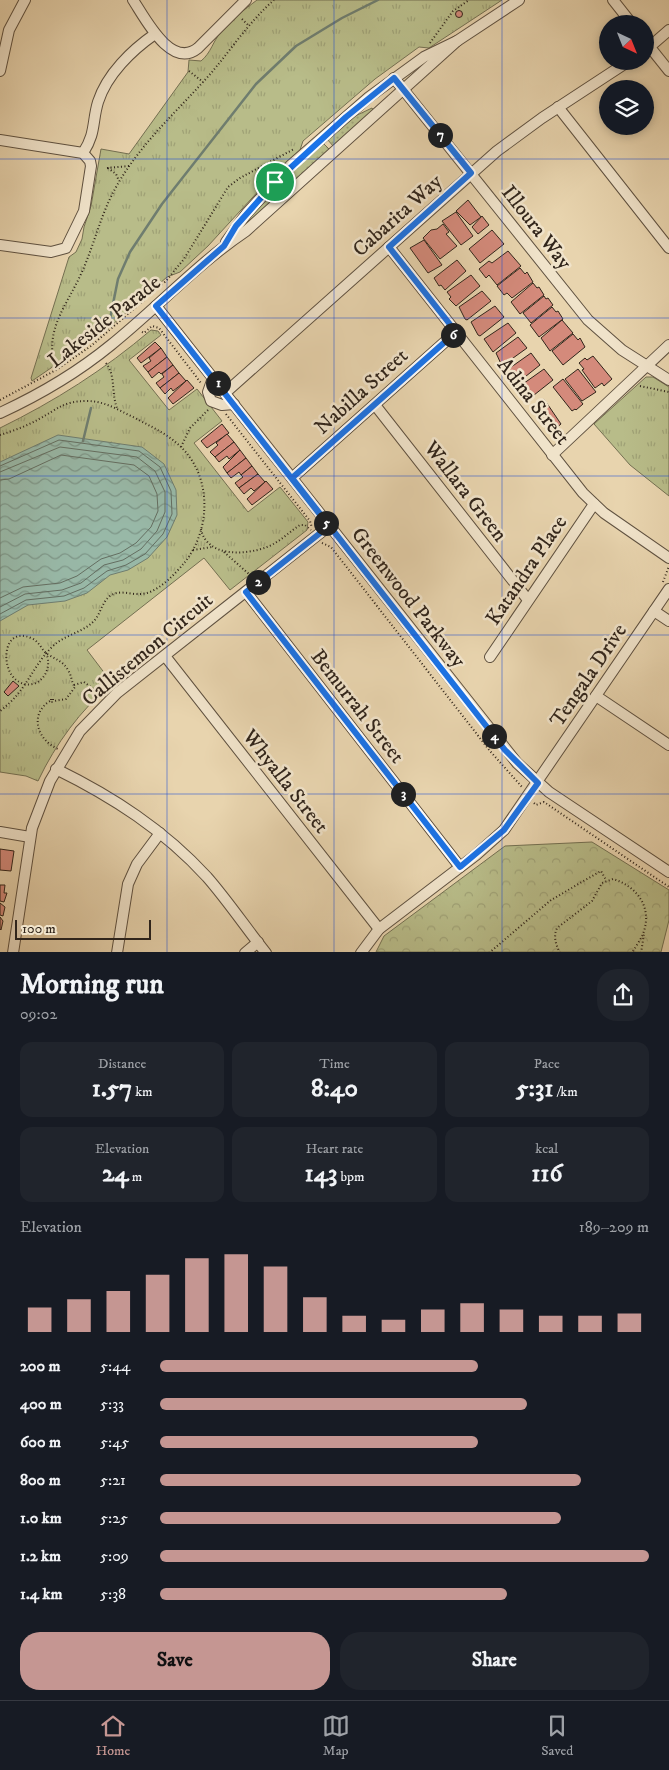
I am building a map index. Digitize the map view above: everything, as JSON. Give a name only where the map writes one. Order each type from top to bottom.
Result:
[{"type":"street","points":[[0,71],[9,30],[25,0]]},
{"type":"street","points":[[133,0],[155,34],[177,52],[183,54],[194,52],[246,0]]},
{"type":"street","name":"Lakeside Parade","points":[[0,413],[39,394],[81,368],[156,306],[224,246],[246,231],[458,41],[519,0]]},
{"type":"street","points":[[613,0],[625,15]]},
{"type":"street","points":[[654,41],[669,30]]},
{"type":"street","points":[[83,153],[92,136],[101,94],[133,51],[155,34]]},
{"type":"street","name":"Lakeside Parade","points":[[224,246],[247,213],[291,166],[346,117],[394,78],[424,57],[458,41]]},
{"type":"street","points":[[654,54],[669,72]]},
{"type":"street","name":"Cabarita Way","points":[[225,393],[471,173],[513,138],[615,70]]},
{"type":"street","name":"Illoura Way","points":[[394,78],[588,320],[615,345],[669,380]]},
{"type":"street","points":[[558,108],[669,248]]},
{"type":"street","points":[[0,140],[83,153],[90,160],[91,166],[87,200],[80,221],[66,248],[51,252],[0,245]]},
{"type":"street","name":"Adina Street","points":[[389,247],[552,455],[594,504],[669,558]]},
{"type":"street","name":"Greenwood Parkway","points":[[156,306],[505,750],[538,783],[669,872]]},
{"type":"street","name":"Nabilla Street","points":[[292,478],[456,332]]},
{"type":"street","points":[[552,455],[669,345]]},
{"type":"street","points":[[213,378],[208,388],[212,401],[222,405],[234,404]]},
{"type":"street","name":"Wallara Green","points":[[375,405],[528,600]]},
{"type":"street","name":"Katandra Place","points":[[490,657],[594,504]]},
{"type":"street","name":"Callistemon Circuit","points":[[14,952],[30,837],[40,803],[70,744],[93,716],[117,693],[329,526]]},
{"type":"street","name":"Tengala Drive","points":[[538,783],[669,589]]},
{"type":"street","name":"Bemurrah Street","points":[[246,592],[460,867]]},
{"type":"street","points":[[654,611],[669,621]]},
{"type":"street","name":"Whyalla Street","points":[[165,656],[379,929]]},
{"type":"street","points":[[596,696],[669,745]]},
{"type":"street","points":[[56,769],[112,798],[160,833],[208,878],[266,952]]},
{"type":"street","points":[[361,952],[379,929],[460,867],[504,830],[538,783]]},
{"type":"street","points":[[0,832],[30,837]]},
{"type":"street","points":[[117,952],[126,894],[132,874],[160,833]]},
{"type":"street","points":[[245,952],[258,942]]},
{"type":"path","points":[[56,370],[51,349],[58,321],[80,276],[100,220],[119,182],[156,130],[203,82],[249,26],[274,0]]},
{"type":"path","points":[[428,45],[454,11],[469,0]]},
{"type":"path","points":[[238,15],[249,26]]},
{"type":"path","points":[[189,72],[203,82]]},
{"type":"path","points":[[0,400],[56,370],[105,334],[173,274],[222,195],[233,182],[300,146]]},
{"type":"path","points":[[119,182],[116,174],[107,168],[129,166]]},
{"type":"path","points":[[144,333],[152,326],[159,328],[202,385]]},
{"type":"path","points":[[106,363],[113,374],[112,394],[117,409]]},
{"type":"path","points":[[637,383],[642,387],[669,392]]},
{"type":"path","points":[[0,434],[37,420],[66,403],[97,401],[162,432],[181,447],[193,462],[203,485],[204,509],[201,528],[193,550],[182,566],[157,588],[140,594],[116,593],[110,596],[90,624],[64,637],[46,654],[27,684],[0,711]]},
{"type":"path","points":[[181,447],[190,428],[210,410],[206,407]]},
{"type":"path","points":[[222,412],[228,416],[310,521],[312,531],[305,525],[300,525],[268,547],[256,550],[224,552]]},
{"type":"path","points":[[201,528],[204,537],[212,547],[224,552],[252,577]]},
{"type":"path","points":[[320,541],[331,547],[490,750],[519,782],[522,787],[520,792]]},
{"type":"path","points":[[193,550],[212,547]]},
{"type":"path","points":[[46,654],[48,671],[41,681],[27,684],[17,681],[6,667],[4,656],[7,645],[14,638],[25,636],[35,640],[46,654],[64,664],[74,685],[74,691],[66,699],[52,701],[39,712],[38,726],[44,740],[58,749]]},
{"type":"path","points":[[74,685],[84,682],[101,696]]},
{"type":"path","points":[[533,803],[536,805],[544,802],[669,887]]},
{"type":"path","points":[[489,952],[551,900],[601,871],[606,880]]},
{"type":"path","points":[[560,952],[554,933],[557,928],[592,901],[598,886],[606,880],[620,881],[640,895],[644,910],[644,932],[641,952]]},
{"type":"path","points":[[632,952],[644,932]]},
{"type":"green space","points":[[257,0],[502,0],[429,48],[419,47],[375,79],[303,141],[300,150],[263,186],[208,246],[180,272],[167,277],[105,331],[32,381],[31,378],[69,257],[76,252],[82,239],[91,206],[101,149],[129,154],[188,72],[189,60],[201,61],[225,28],[237,15]]},
{"type":"green space","points":[[372,108],[374,111],[334,147],[327,139],[353,117]]},
{"type":"green space","points":[[323,143],[330,150],[248,224],[245,222],[290,174]]},
{"type":"green space","points":[[151,330],[158,331],[161,335],[129,360],[169,410],[197,389],[222,421],[194,443],[248,512],[280,487],[308,522],[307,530],[230,590],[204,558],[87,650],[112,683],[79,716],[61,741],[38,781],[26,776],[0,772],[0,428],[78,384]]},
{"type":"green space","points":[[646,377],[653,377],[669,387],[669,496],[630,465],[594,424]]},
{"type":"green space","points":[[592,842],[669,890],[669,920],[661,952],[376,952],[384,936],[505,846]]},
{"type":"water","points":[[58,435],[142,447],[164,464],[176,490],[177,515],[167,537],[148,558],[128,570],[110,575],[87,593],[65,601],[28,605],[0,621],[0,462]]},
{"type":"building","points":[[459,10],[463,14],[459,18],[455,14]]},
{"type":"building","points":[[468,200],[481,217],[470,225],[456,211]]},
{"type":"building","points":[[456,212],[473,236],[461,245],[442,221]]},
{"type":"building","points":[[482,216],[489,225],[478,234],[472,227]]},
{"type":"building","points":[[443,224],[449,232],[446,234],[457,246],[440,259],[423,238],[431,230],[437,229]]},
{"type":"building","points":[[492,230],[504,244],[480,263],[469,249]]},
{"type":"building","points":[[424,240],[442,265],[428,273],[410,248]]},
{"type":"building","points":[[508,251],[521,266],[497,285],[489,275],[486,278],[479,269],[489,261],[492,263]]},
{"type":"building","points":[[457,260],[466,271],[445,290],[441,285],[439,286],[434,278]]},
{"type":"building","points":[[520,268],[525,274],[527,272],[533,282],[512,298],[507,293],[504,295],[497,286]]},
{"type":"building","points":[[471,275],[480,286],[456,306],[449,299],[451,297],[447,292]]},
{"type":"building","points":[[533,283],[537,288],[539,287],[544,295],[520,314],[511,302]]},
{"type":"building","points":[[482,291],[491,301],[467,320],[465,319],[459,307]]},
{"type":"building","points":[[544,296],[553,305],[531,323],[523,313]]},
{"type":"building","points":[[495,306],[504,317],[480,336],[478,335],[471,322]]},
{"type":"building","points":[[552,307],[556,312],[558,311],[563,319],[539,337],[530,325]]},
{"type":"building","points":[[562,320],[573,333],[550,351],[541,338]]},
{"type":"building","points":[[508,323],[516,333],[493,352],[484,339]]},
{"type":"building","points":[[573,334],[578,340],[580,338],[585,347],[563,365],[552,351]]},
{"type":"building","points":[[518,337],[527,348],[502,366],[496,353]]},
{"type":"building","points":[[155,342],[161,348],[141,363],[137,358]]},
{"type":"building","points":[[161,348],[167,357],[148,372],[143,366],[151,361],[149,358]]},
{"type":"building","points":[[531,353],[540,365],[516,384],[510,377],[512,375],[507,370]]},
{"type":"building","points":[[593,356],[612,379],[604,386],[602,383],[595,388],[579,363],[585,358],[587,360]]},
{"type":"building","points":[[167,357],[173,365],[152,378],[148,372]]},
{"type":"building","points":[[173,365],[179,373],[160,388],[156,383],[164,377],[162,374]]},
{"type":"building","points":[[544,369],[553,380],[529,399],[522,394],[525,392],[520,386]]},
{"type":"building","points":[[578,369],[596,392],[582,401],[565,379]]},
{"type":"building","points":[[179,373],[186,381],[173,391],[171,388],[165,394],[160,388]]},
{"type":"building","points":[[563,379],[583,404],[576,410],[572,411],[553,387]]},
{"type":"building","points":[[187,380],[194,388],[173,404],[168,398]]},
{"type":"building","points":[[544,399],[561,424],[550,433],[537,412],[543,408],[539,403]]},
{"type":"building","points":[[222,424],[229,433],[207,448],[201,441]]},
{"type":"building","points":[[227,434],[234,442],[215,457],[210,452],[218,445],[216,443]]},
{"type":"building","points":[[234,442],[240,450],[229,459],[227,456],[219,462],[215,457]]},
{"type":"building","points":[[240,450],[246,458],[227,473],[223,467]]},
{"type":"building","points":[[246,458],[252,466],[241,475],[239,472],[231,478],[227,473]]},
{"type":"building","points":[[252,466],[258,474],[239,488],[235,483]]},
{"type":"building","points":[[258,474],[265,482],[254,491],[251,488],[244,494],[239,488]]},
{"type":"building","points":[[266,481],[273,489],[252,505],[247,499]]},
{"type":"building","points":[[13,681],[19,686],[8,696],[4,692]]},
{"type":"building","points":[[0,849],[14,851],[11,871],[0,870]]},
{"type":"building","points":[[0,885],[5,885],[4,893],[7,893],[4,902],[0,901]]},
{"type":"building","points":[[0,903],[5,907],[3,916],[0,915]]},
{"type":"building","points":[[0,917],[3,921],[1,930],[0,929]]},
{"type":"waterway","points":[[110,319],[118,279],[130,252],[162,204],[256,84],[296,46],[342,18],[378,0]]},
{"type":"waterway","points":[[83,441],[91,408]]},
{"type":"route","points":[[394,78],[471,173],[389,247],[456,332],[292,478],[505,750],[538,783],[504,830],[491,843],[460,867],[246,592],[329,526],[156,306],[224,246],[236,226],[275,182],[346,117],[394,78]]}]
